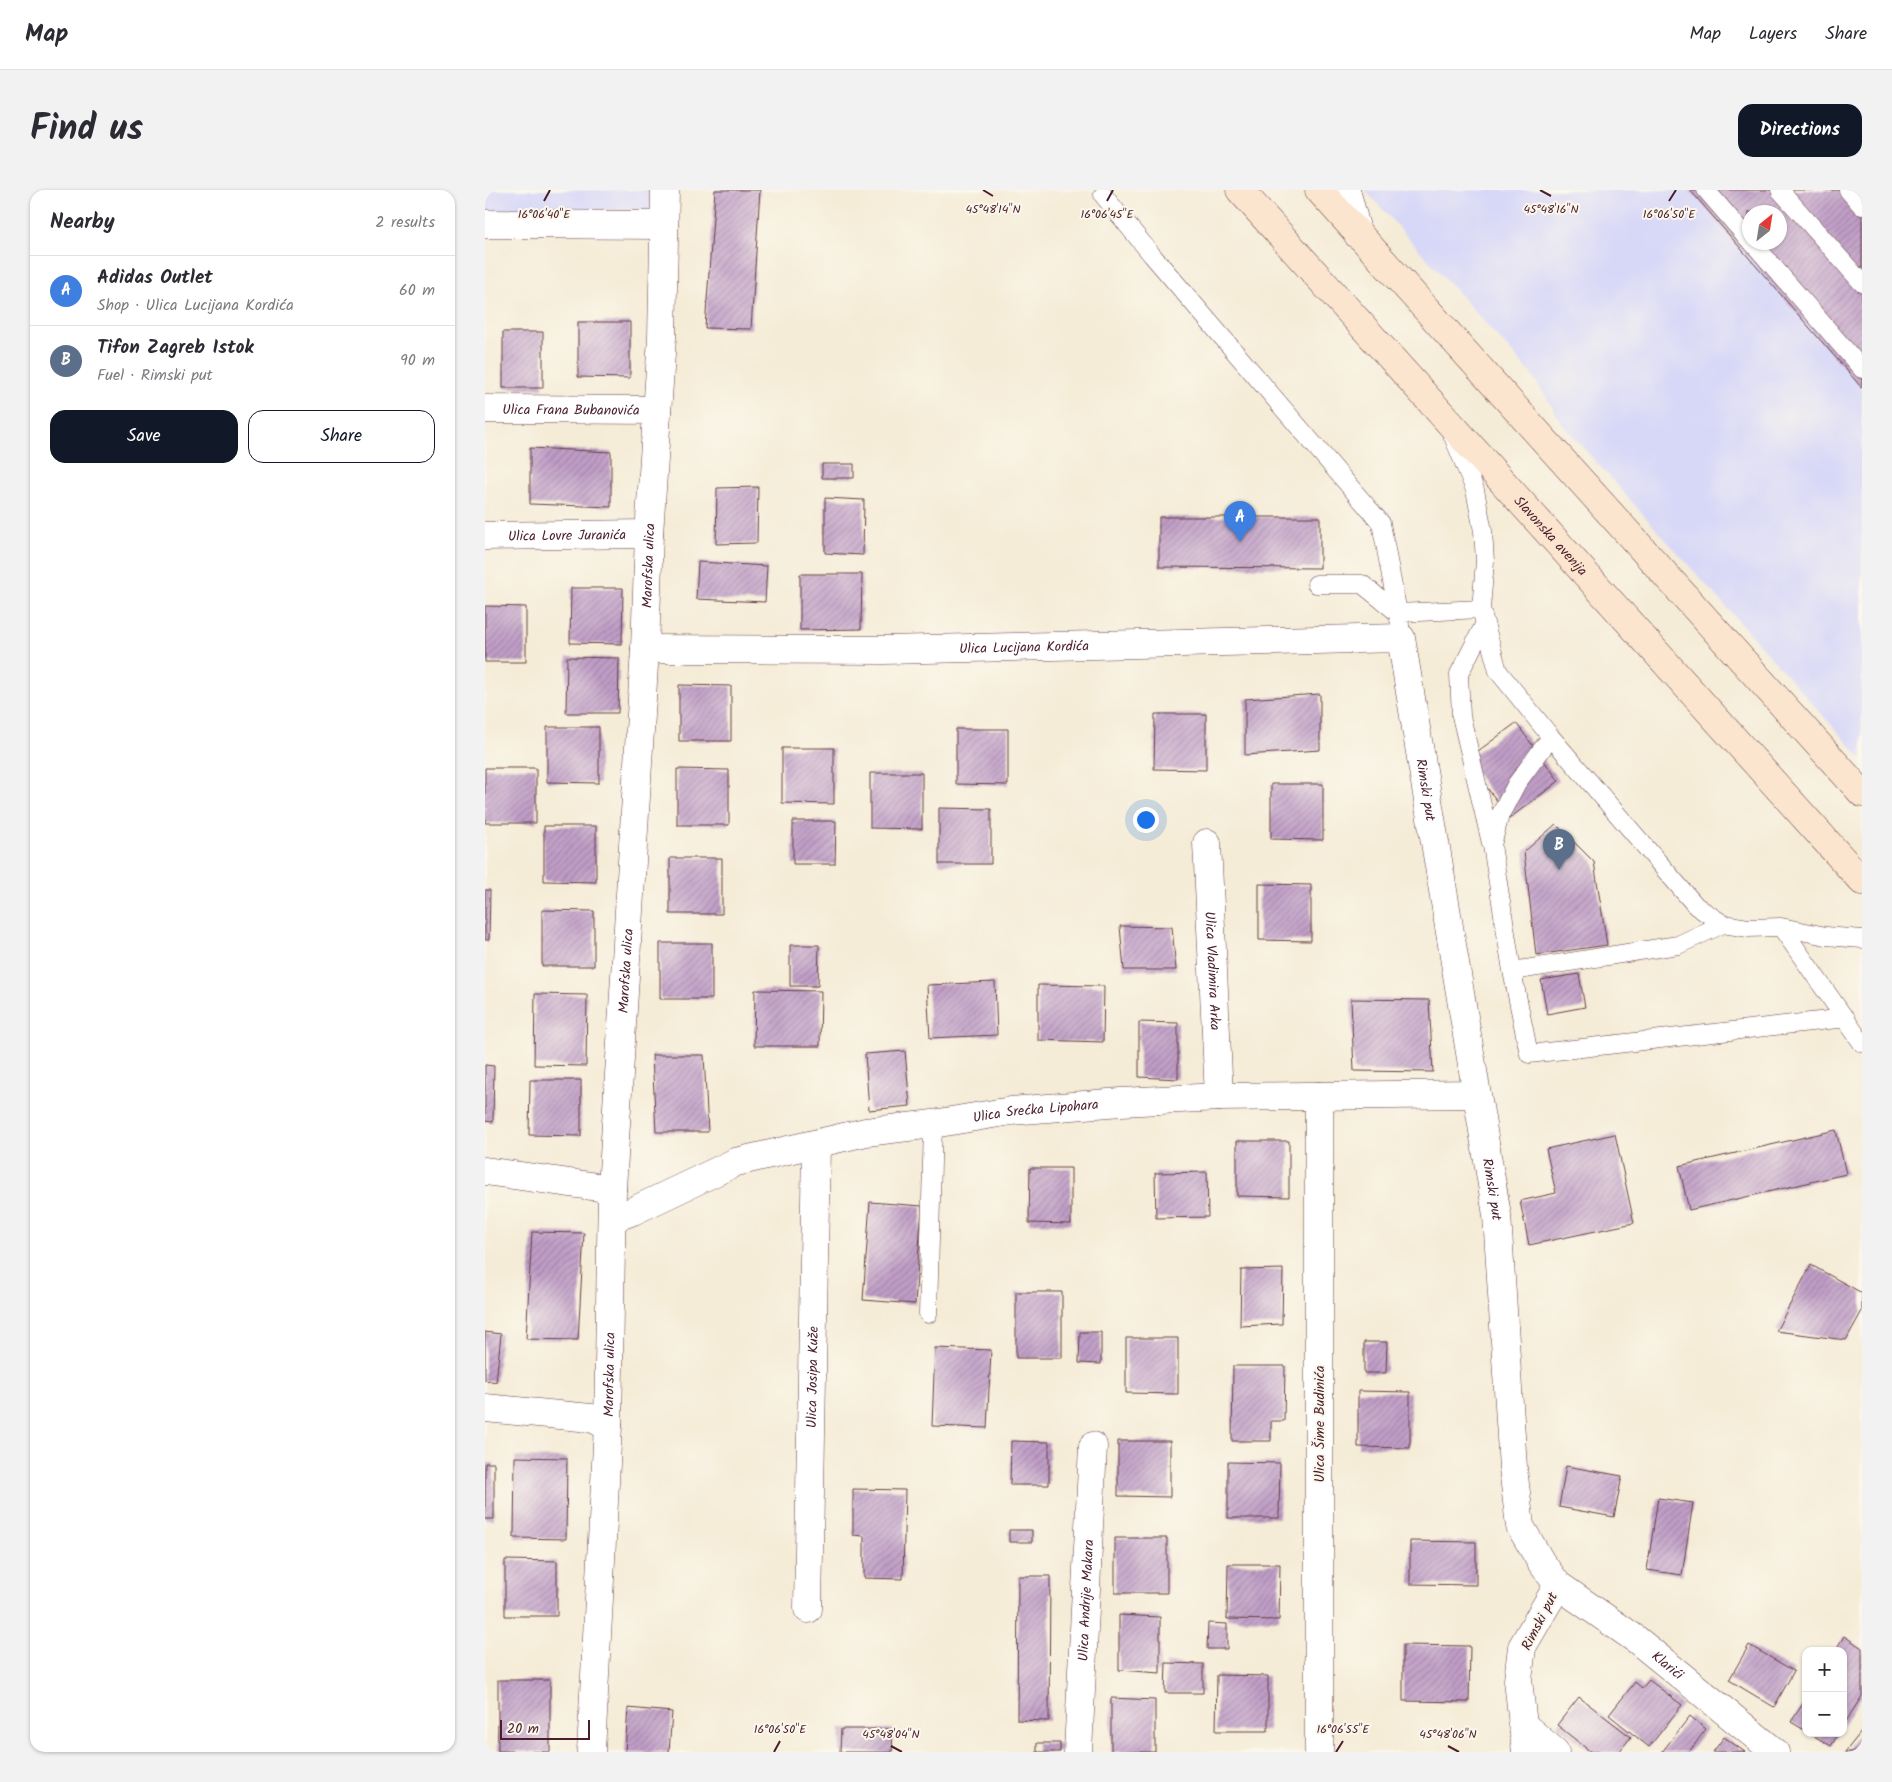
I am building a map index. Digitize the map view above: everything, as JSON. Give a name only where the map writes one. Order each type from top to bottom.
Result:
[{"type":"main road","name":"Slavonska avenija","points":[[1240,190],[1862,881]]},
{"type":"main road","points":[[1319,190],[1862,793]]},
{"type":"street","name":"Marofska ulica","points":[[591,1752],[608,1425],[613,1190],[645,650],[649,534],[662,338],[665,190]]},
{"type":"street","points":[[1346,190],[1358,235]]},
{"type":"street","points":[[485,224],[664,225]]},
{"type":"street","name":"Ulica Frana Bubanovića","points":[[485,409],[657,410]]},
{"type":"street","name":"Ulica Lovre Juranića","points":[[485,536],[649,534]]},
{"type":"street","name":"Ulica Lucijana Kordića","points":[[645,650],[884,650],[1400,626]]},
{"type":"street","name":"Rimski put","points":[[1400,626],[1497,1215],[1513,1468],[1520,1526],[1541,1562],[1558,1585],[1522,1646],[1518,1680],[1526,1752]]},
{"type":"street","name":"Ulica Vladimira Arka","points":[[1207,844],[1219,1097]]},
{"type":"street","name":"Ulica Srećka Lipohara","points":[[612,1219],[633,1211],[736,1162],[866,1132],[933,1124],[1011,1111],[1121,1102],[1219,1097],[1476,1094]]},
{"type":"street","name":"Ulica Šime Budinića","points":[[1319,1096],[1319,1752]]},
{"type":"street","name":"Ulica Josipa Kuže","points":[[808,1609],[816,1144]]},
{"type":"street","points":[[485,1171],[613,1190]]},
{"type":"street","points":[[485,1408],[591,1418],[608,1425]]},
{"type":"street","name":"Ulica Andrije Makara","points":[[1078,1752],[1093,1446]]},
{"type":"street","name":"Klarići","points":[[1558,1585],[1637,1640],[1775,1752]]},
{"type":"street","points":[[1522,1724],[1555,1752]]},
{"type":"lane","points":[[1706,190],[1742,231]]},
{"type":"lane","points":[[1780,190],[1862,283]]},
{"type":"lane","points":[[1849,190],[1862,206]]},
{"type":"lane","points":[[1103,195],[1381,523],[1400,626]]},
{"type":"lane","points":[[1759,250],[1862,369]]},
{"type":"lane","points":[[1445,418],[1475,490],[1483,531],[1485,561],[1483,616],[1499,671],[1551,737],[1696,906],[1723,924],[1748,928],[1781,927],[1826,936],[1862,939]]},
{"type":"lane","points":[[1316,584],[1363,584],[1400,626]]},
{"type":"lane","points":[[1400,626],[1483,616]]},
{"type":"lane","points":[[1483,616],[1459,674],[1461,716],[1492,845],[1512,971],[1529,1054],[1846,1018]]},
{"type":"lane","points":[[1492,845],[1500,814],[1517,783],[1551,737]]},
{"type":"lane","points":[[1512,971],[1678,945],[1723,924]]},
{"type":"lane","points":[[1781,927],[1862,1043]]},
{"type":"lane","points":[[928,1314],[933,1124]]},
{"type":"shaded area","points":[[485,190],[650,190],[651,210],[485,210]]},
{"type":"shaded area","points":[[1365,190],[1862,190],[1862,759],[1563,425],[1533,376]]},
{"type":"building","points":[[715,190],[760,190],[751,329],[705,328]]},
{"type":"building","points":[[1690,190],[1862,190],[1862,388],[1742,250],[1787,250],[1787,205],[1742,205],[1742,250]]},
{"type":"building","points":[[578,322],[630,322],[630,378],[578,377]]},
{"type":"building","points":[[503,332],[543,332],[543,388],[503,388]]},
{"type":"building","points":[[530,448],[611,452],[611,507],[530,504]]},
{"type":"building","points":[[822,464],[854,464],[854,478],[822,478]]},
{"type":"building","points":[[758,487],[757,543],[716,544],[717,488]]},
{"type":"building","points":[[825,498],[864,500],[863,555],[825,553]]},
{"type":"building","points":[[1159,517],[1320,517],[1320,568],[1159,567]]},
{"type":"building","points":[[698,562],[767,566],[765,602],[696,599]]},
{"type":"building","points":[[800,574],[862,574],[861,629],[800,630]]},
{"type":"building","points":[[571,588],[623,588],[622,644],[570,643]]},
{"type":"building","points":[[485,606],[526,607],[526,662],[485,662]]},
{"type":"building","points":[[567,657],[619,658],[618,713],[566,713]]},
{"type":"building","points":[[679,685],[731,686],[731,741],[679,741]]},
{"type":"building","points":[[1320,694],[1320,750],[1245,755],[1245,699]]},
{"type":"building","points":[[1155,714],[1206,714],[1206,770],[1154,769]]},
{"type":"building","points":[[1516,723],[1559,781],[1510,818],[1466,760]]},
{"type":"building","points":[[547,727],[599,727],[599,783],[547,782]]},
{"type":"building","points":[[956,729],[1008,729],[1008,785],[956,784]]},
{"type":"building","points":[[782,748],[834,748],[834,804],[782,803]]},
{"type":"building","points":[[485,768],[536,768],[536,823],[485,823]]},
{"type":"building","points":[[677,769],[729,770],[729,825],[677,825]]},
{"type":"building","points":[[870,773],[922,773],[922,829],[870,828]]},
{"type":"building","points":[[1271,784],[1323,784],[1323,840],[1271,839]]},
{"type":"building","points":[[939,808],[991,809],[991,864],[939,864]]},
{"type":"building","points":[[793,821],[836,821],[835,864],[793,864]]},
{"type":"building","points":[[1556,824],[1594,862],[1607,945],[1536,955],[1524,852]]},
{"type":"building","points":[[544,826],[596,826],[596,882],[544,881]]},
{"type":"building","points":[[670,858],[722,858],[722,914],[670,914]]},
{"type":"building","points":[[1259,884],[1311,885],[1311,941],[1259,940]]},
{"type":"building","points":[[485,890],[490,890],[489,940],[485,940]]},
{"type":"building","points":[[542,910],[594,911],[594,966],[542,966]]},
{"type":"building","points":[[1120,926],[1172,927],[1176,970],[1124,970]]},
{"type":"building","points":[[660,943],[712,943],[712,999],[660,999]]},
{"type":"building","points":[[790,945],[819,945],[818,986],[790,986]]},
{"type":"building","points":[[1579,974],[1585,1007],[1547,1014],[1541,980]]},
{"type":"building","points":[[995,982],[997,1035],[930,1038],[927,985]]},
{"type":"building","points":[[1038,985],[1104,986],[1103,1042],[1038,1040]]},
{"type":"building","points":[[755,990],[821,991],[820,1046],[754,1046]]},
{"type":"building","points":[[535,994],[587,995],[586,1066],[534,1065]]},
{"type":"building","points":[[1351,999],[1429,1000],[1433,1072],[1354,1071]]},
{"type":"building","points":[[1139,1022],[1178,1023],[1178,1079],[1139,1077]]},
{"type":"building","points":[[905,1051],[910,1106],[869,1110],[865,1054]]},
{"type":"building","points":[[652,1055],[704,1055],[708,1132],[656,1132]]},
{"type":"building","points":[[485,1065],[494,1066],[493,1122],[485,1121]]},
{"type":"building","points":[[530,1080],[581,1080],[581,1136],[529,1135]]},
{"type":"building","points":[[1836,1130],[1846,1174],[1689,1210],[1679,1166]]},
{"type":"building","points":[[1615,1134],[1634,1223],[1529,1245],[1520,1201],[1556,1193],[1546,1149]]},
{"type":"building","points":[[1237,1141],[1289,1141],[1289,1197],[1237,1196]]},
{"type":"building","points":[[1030,1168],[1071,1168],[1071,1224],[1029,1223]]},
{"type":"building","points":[[1207,1172],[1208,1217],[1156,1218],[1155,1173]]},
{"type":"building","points":[[870,1202],[922,1206],[915,1304],[863,1300]]},
{"type":"building","points":[[532,1232],[584,1233],[578,1340],[526,1339]]},
{"type":"building","points":[[1811,1265],[1862,1293],[1862,1311],[1846,1340],[1776,1331]]},
{"type":"building","points":[[1283,1269],[1282,1324],[1240,1326],[1241,1270]]},
{"type":"building","points":[[1016,1292],[1062,1292],[1062,1358],[1016,1358]]},
{"type":"building","points":[[485,1332],[501,1334],[496,1382],[485,1380]]},
{"type":"building","points":[[1080,1332],[1101,1332],[1101,1364],[1079,1363]]},
{"type":"building","points":[[1126,1338],[1178,1338],[1178,1394],[1126,1393]]},
{"type":"building","points":[[1364,1342],[1387,1342],[1386,1373],[1364,1373]]},
{"type":"building","points":[[935,1348],[991,1350],[987,1428],[932,1426]]},
{"type":"building","points":[[1233,1366],[1285,1366],[1284,1421],[1271,1421],[1271,1441],[1232,1441]]},
{"type":"building","points":[[1358,1391],[1410,1392],[1410,1448],[1358,1447]]},
{"type":"building","points":[[1011,1441],[1049,1442],[1049,1485],[1010,1485]]},
{"type":"building","points":[[1118,1441],[1170,1441],[1170,1497],[1118,1496]]},
{"type":"building","points":[[515,1457],[567,1458],[566,1539],[514,1538]]},
{"type":"building","points":[[1228,1462],[1280,1463],[1279,1518],[1228,1518]]},
{"type":"building","points":[[485,1463],[494,1463],[494,1519],[485,1519]]},
{"type":"building","points":[[1566,1466],[1622,1476],[1614,1517],[1559,1507]]},
{"type":"building","points":[[853,1489],[905,1490],[903,1579],[864,1578],[864,1536],[853,1535]]},
{"type":"building","points":[[1658,1498],[1693,1503],[1682,1575],[1647,1570]]},
{"type":"building","points":[[1009,1530],[1032,1530],[1032,1542],[1009,1542]]},
{"type":"building","points":[[1115,1538],[1167,1538],[1167,1593],[1115,1593]]},
{"type":"building","points":[[1410,1541],[1476,1542],[1476,1585],[1410,1584]]},
{"type":"building","points":[[505,1560],[557,1561],[557,1616],[505,1616]]},
{"type":"building","points":[[1228,1564],[1280,1564],[1279,1620],[1227,1619]]},
{"type":"building","points":[[1018,1576],[1050,1576],[1049,1721],[1017,1720]]},
{"type":"building","points":[[1119,1615],[1160,1617],[1160,1673],[1119,1670]]},
{"type":"building","points":[[1208,1623],[1227,1624],[1227,1649],[1207,1649]]},
{"type":"building","points":[[1844,1636],[1862,1648],[1862,1696],[1847,1720],[1847,1647],[1837,1647]]},
{"type":"building","points":[[1403,1645],[1470,1646],[1469,1702],[1403,1701]]},
{"type":"building","points":[[1749,1645],[1794,1671],[1774,1707],[1729,1680]]},
{"type":"building","points":[[1166,1663],[1203,1664],[1203,1693],[1165,1693]]},
{"type":"building","points":[[1217,1675],[1268,1676],[1268,1731],[1216,1731]]},
{"type":"building","points":[[498,1680],[550,1680],[550,1752],[498,1751]]},
{"type":"building","points":[[1649,1680],[1682,1705],[1649,1747],[1609,1715],[1635,1682],[1642,1688]]},
{"type":"building","points":[[1579,1697],[1631,1737],[1619,1752],[1591,1752],[1557,1725]]},
{"type":"building","points":[[1111,1698],[1155,1700],[1155,1752],[1111,1752]]},
{"type":"building","points":[[1802,1705],[1802,1729],[1791,1722]]},
{"type":"building","points":[[628,1708],[672,1712],[669,1752],[625,1752]]},
{"type":"building","points":[[1690,1716],[1706,1729],[1689,1752],[1662,1752]]},
{"type":"building","points":[[841,1729],[893,1729],[892,1752],[840,1752]]},
{"type":"building","points":[[1862,1731],[1862,1752],[1845,1752]]},
{"type":"building","points":[[1724,1737],[1745,1752],[1713,1752]]},
{"type":"building","points":[[1816,1737],[1837,1737],[1831,1746]]},
{"type":"building","points":[[1037,1743],[1060,1743],[1060,1752],[1037,1752]]},
{"type":"place","name":"Adidas Outlet","points":[[1240,542]]},
{"type":"place","name":"Tifon Zagreb Istok","points":[[1559,870]]}]
